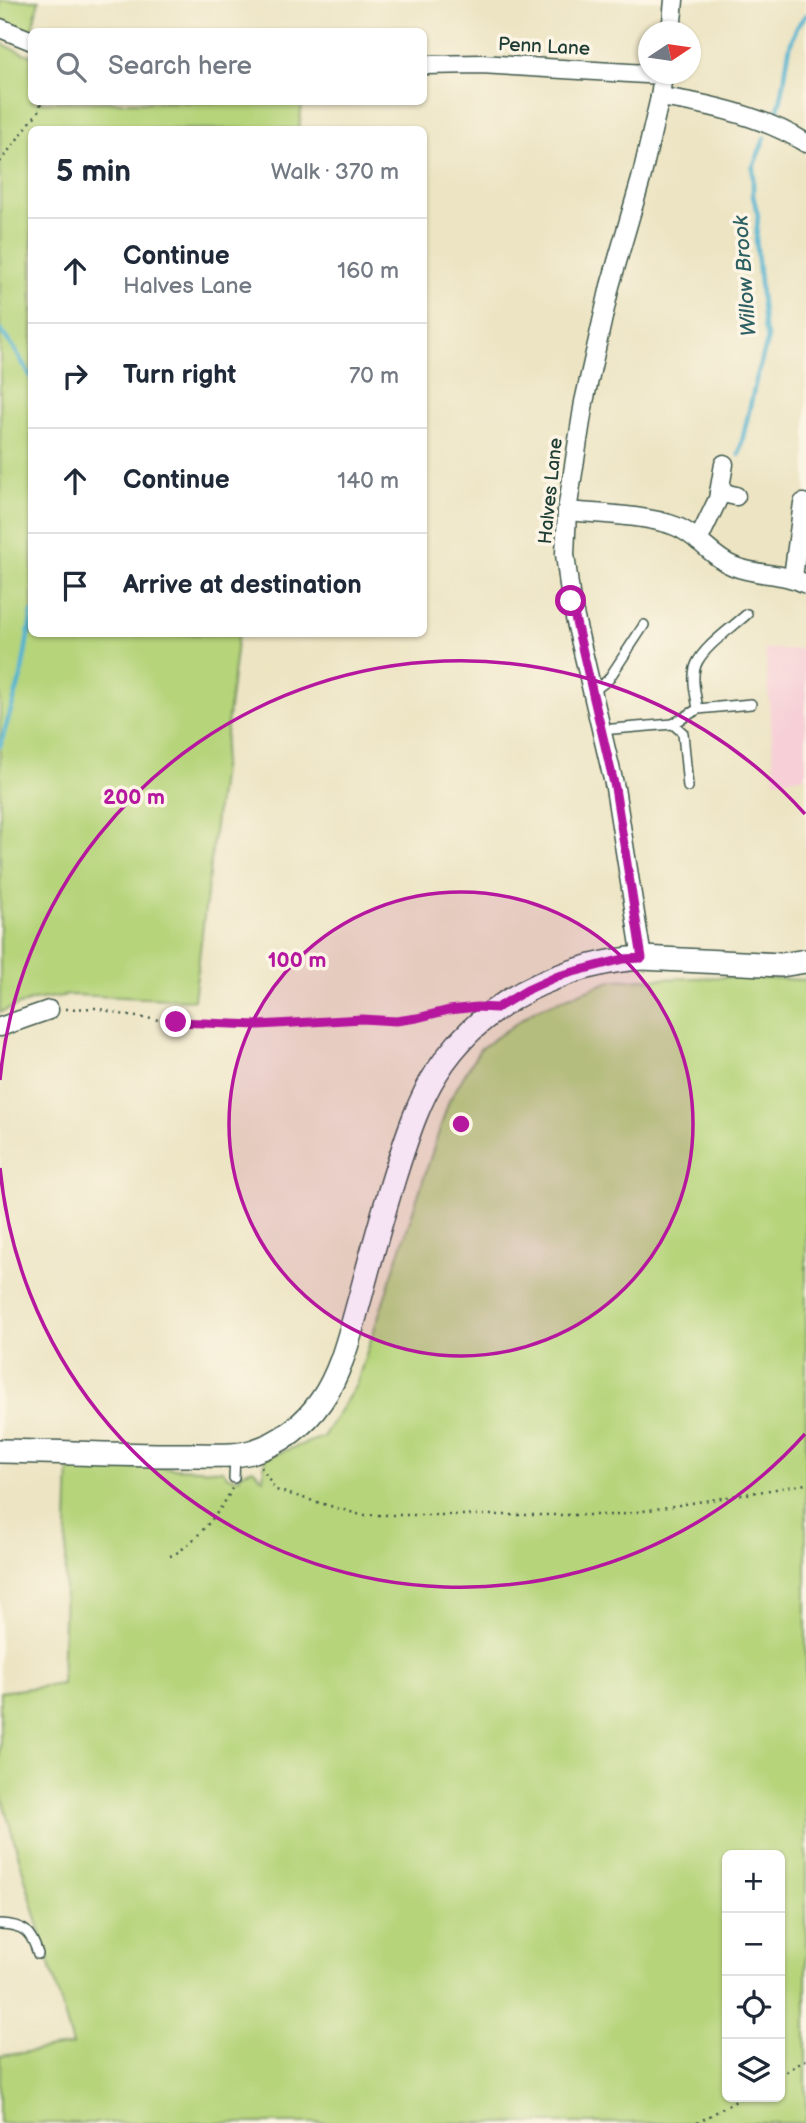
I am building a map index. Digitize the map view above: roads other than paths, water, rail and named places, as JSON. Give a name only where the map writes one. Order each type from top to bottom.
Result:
[{"type":"street","points":[[672,21],[674,0]]},
{"type":"street","points":[[0,28],[28,39]]},
{"type":"street","name":"Penn Lane","points":[[427,65],[481,64],[638,73]]},
{"type":"street","name":"Halves Lane","points":[[642,958],[615,788],[571,601],[565,554],[567,511],[584,402],[610,286],[641,180],[662,84]]},
{"type":"street","points":[[660,97],[742,114],[789,132],[806,143]]},
{"type":"street","points":[[698,541],[728,494],[724,464]]},
{"type":"street","points":[[567,511],[648,520],[675,526],[732,566],[800,581],[803,503]]},
{"type":"street","points":[[0,1451],[180,1455],[244,1453],[281,1439],[298,1427],[321,1401],[342,1360],[406,1141],[436,1073],[473,1027],[497,1008],[527,990],[558,976],[623,959],[781,965],[806,961]]},
{"type":"street","points":[[0,1027],[49,1010]]},
{"type":"lane","points":[[698,709],[694,682],[696,665],[708,649],[747,614]]},
{"type":"lane","points":[[592,692],[608,680],[644,625]]},
{"type":"lane","points":[[601,730],[673,724],[698,709],[751,704]]},
{"type":"lane","points":[[673,724],[684,733],[688,787]]},
{"type":"lane","points":[[234,1478],[244,1453]]},
{"type":"lane","points":[[0,1924],[15,1924],[29,1933],[38,1954]]},
{"type":"waterway","name":"Willow Brook","points":[[776,114],[789,50],[798,26],[806,15]]},
{"type":"waterway","name":"Willow Brook","points":[[739,455],[768,338],[764,327],[756,239],[758,216],[753,196],[753,167],[765,137]]},
{"type":"waterway","points":[[0,330],[28,372]]},
{"type":"waterway","points":[[0,746],[21,677],[28,636]]}]
